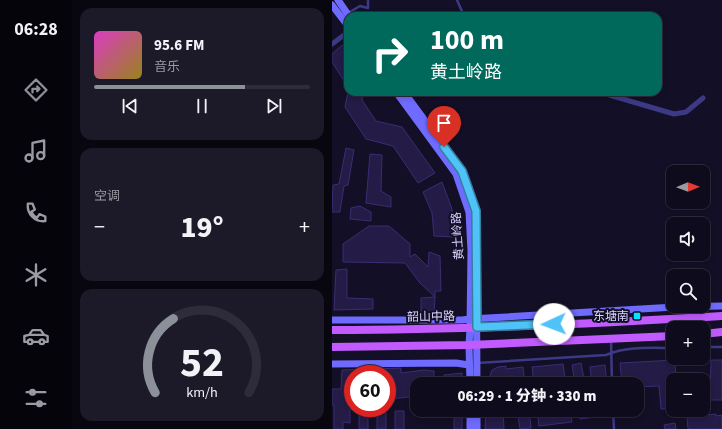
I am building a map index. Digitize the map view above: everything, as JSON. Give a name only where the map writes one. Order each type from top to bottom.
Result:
[{"type":"main road","name":"韶山中路","points":[[332,330],[474,323],[647,320],[722,316]]},
{"type":"main road","points":[[710,333],[722,332]]},
{"type":"main road","points":[[332,347],[473,345],[666,336]]},
{"type":"street","points":[[338,0],[346,12]]},
{"type":"street","points":[[332,5],[344,21]]},
{"type":"street","points":[[332,44],[344,35]]},
{"type":"street","name":"黄土岭路","points":[[399,96],[456,174],[469,212],[474,323]]},
{"type":"street","name":"黄土岭路","points":[[407,96],[462,171],[476,211],[474,323]]},
{"type":"street","points":[[613,96],[674,114],[686,112],[703,98]]},
{"type":"street","points":[[332,320],[462,320],[474,323],[675,307],[722,306]]},
{"type":"street","points":[[470,377],[469,365],[473,345],[474,323]]},
{"type":"street","points":[[473,345],[477,363],[477,377]]},
{"type":"street","points":[[332,364],[456,363],[469,365]]},
{"type":"street","points":[[470,417],[470,429]]},
{"type":"street","points":[[477,417],[477,429]]},
{"type":"lane","points":[[352,12],[360,6],[368,8],[368,0]]},
{"type":"lane","points":[[457,0],[462,12]]},
{"type":"lane","points":[[611,339],[612,377]]},
{"type":"lane","points":[[710,347],[722,347]]},
{"type":"lane","points":[[477,363],[606,355],[631,349],[666,348]]},
{"type":"lane","points":[[613,417],[614,429]]},
{"type":"building","points":[[342,45],[344,47],[344,81],[332,62],[332,54]]},
{"type":"building","points":[[347,96],[363,96],[362,100],[376,121],[402,127],[435,173],[418,183],[393,146],[366,139],[345,107]]},
{"type":"building","points":[[346,148],[354,150],[348,185],[344,186],[340,212],[332,212],[333,185],[339,184]]},
{"type":"building","points":[[370,154],[382,155],[381,191],[391,197],[391,207],[366,203]]},
{"type":"building","points":[[442,182],[452,209],[454,237],[434,236],[432,213],[423,192]]},
{"type":"building","points":[[360,206],[371,212],[371,221],[350,219],[351,208]]},
{"type":"building","points":[[369,226],[389,226],[410,244],[410,257],[415,254],[428,267],[429,252],[440,256],[441,291],[435,291],[435,297],[420,283],[405,263],[343,262],[343,244]]},
{"type":"building","points":[[347,269],[347,298],[373,299],[373,309],[334,310],[336,270]]},
{"type":"building","points":[[435,297],[434,314],[421,315],[421,298]]},
{"type":"building","points":[[666,360],[666,365],[675,365],[676,373],[666,373],[666,409],[661,409],[659,386],[644,387],[644,377],[621,377],[620,363]]},
{"type":"building","points":[[711,360],[722,360],[722,400],[710,400]]},
{"type":"building","points":[[581,363],[584,377],[574,377],[572,365]]},
{"type":"building","points":[[563,364],[565,377],[533,377],[532,367]]},
{"type":"building","points":[[605,365],[606,377],[591,377],[590,367]]},
{"type":"building","points":[[506,366],[506,369],[523,367],[524,377],[490,377],[492,370],[498,367]]},
{"type":"building","points":[[396,368],[401,368],[401,373],[424,370],[434,371],[434,377],[410,377],[410,397],[396,398]]},
{"type":"building","points":[[342,370],[344,370],[344,417],[350,417],[350,423],[343,422],[343,429],[334,429],[332,389],[341,389]]},
{"type":"building","points":[[462,373],[462,377],[444,377],[444,375]]},
{"type":"building","points":[[396,411],[404,411],[404,429],[395,429]]},
{"type":"building","points":[[710,415],[722,415],[722,429],[688,429],[687,417],[710,417]]},
{"type":"building","points":[[359,417],[368,417],[368,429],[359,429]]},
{"type":"building","points":[[377,417],[386,417],[386,429],[377,429]]},
{"type":"building","points":[[454,417],[462,417],[462,429],[454,429]]},
{"type":"building","points":[[486,417],[503,417],[504,429],[485,429]]},
{"type":"building","points":[[518,417],[530,417],[531,428],[520,429]]},
{"type":"building","points":[[538,417],[571,417],[572,422],[539,426]]},
{"type":"building","points":[[580,417],[596,417],[580,419]]},
{"type":"building","points":[[675,423],[676,429],[665,429],[664,425]]},
{"type":"place","name":"东塘南","points":[[637,316]]},
{"type":"route","points":[[444,147],[462,171],[476,211],[477,327],[554,324]]}]
